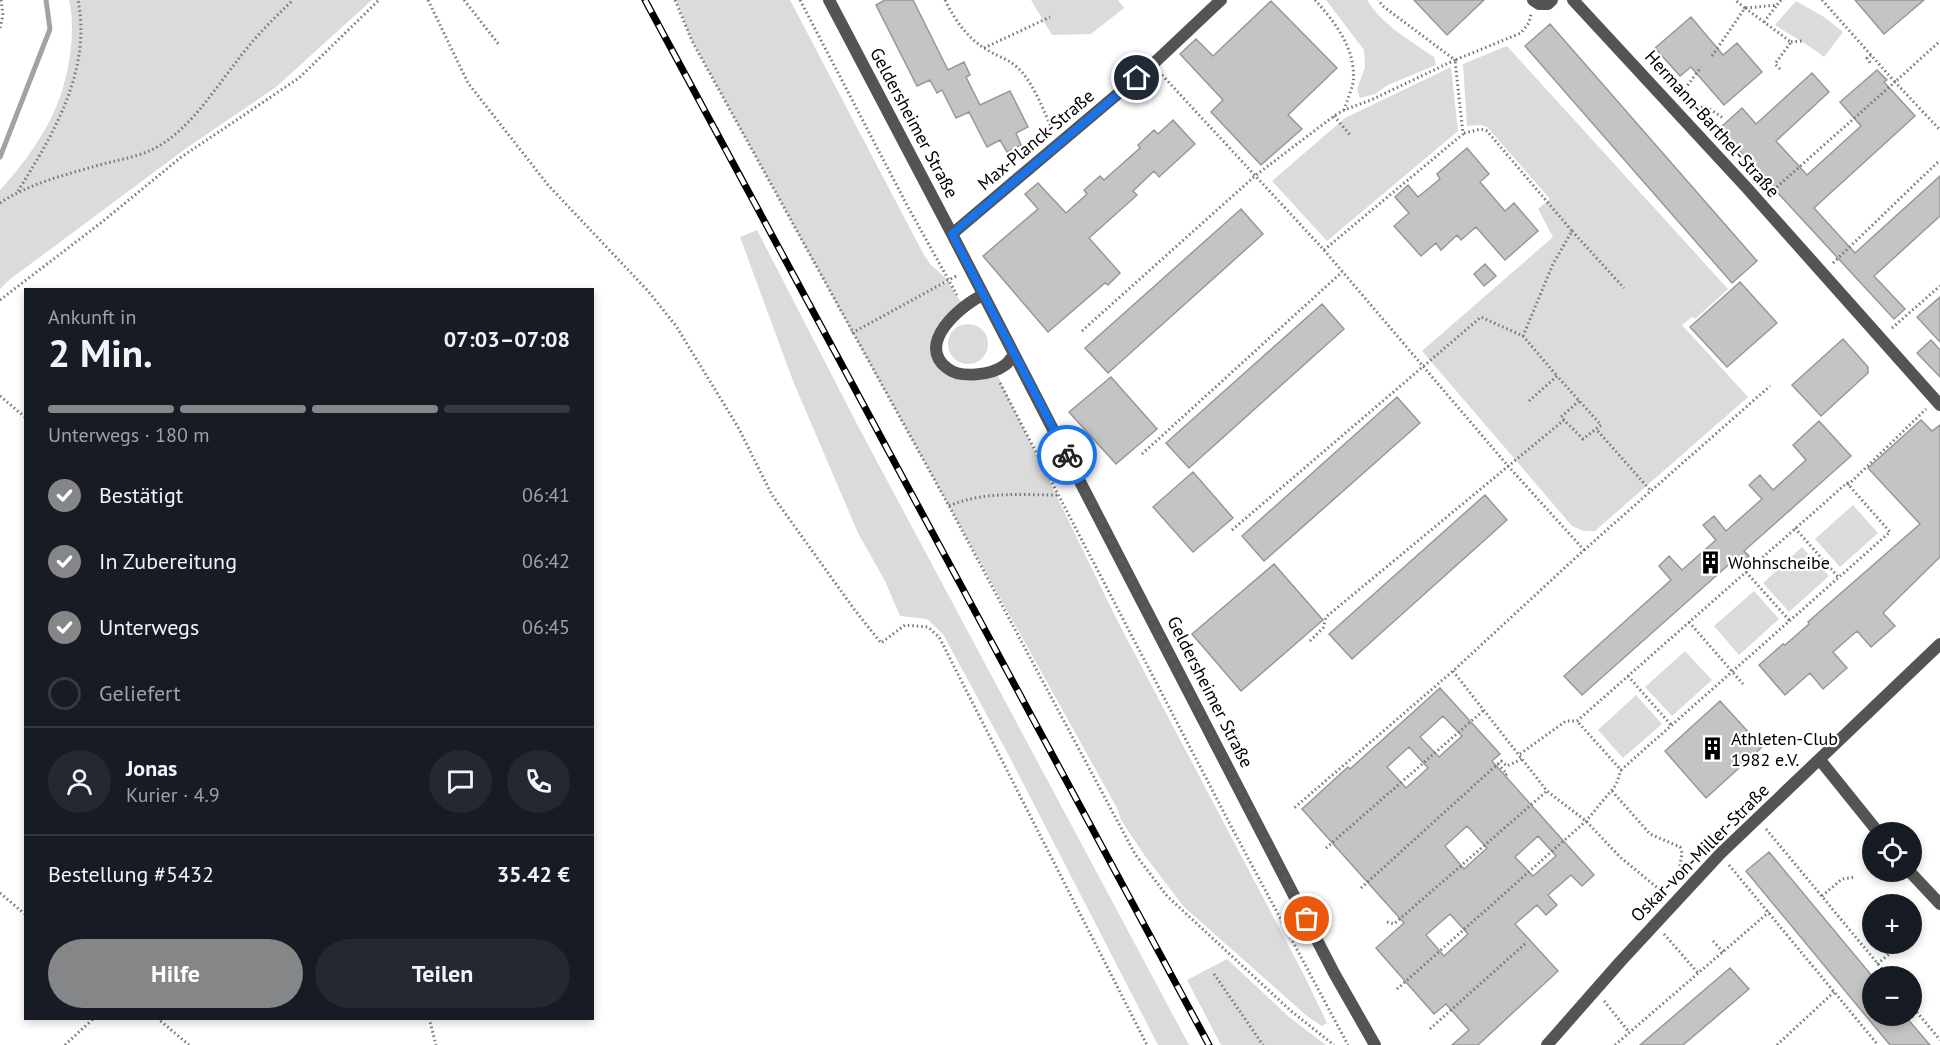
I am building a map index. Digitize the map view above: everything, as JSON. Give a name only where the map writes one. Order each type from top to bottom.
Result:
[{"type":"street","name":"Geldersheimer Straße","points":[[829,0],[1334,973],[1375,1045]]},
{"type":"street","name":"Max-Planck-Straße","points":[[952,234],[1152,65],[1221,0]]},
{"type":"street","points":[[1534,1],[1539,4],[1548,4],[1552,0]]},
{"type":"street","name":"Hermann-Barthel-Straße","points":[[1574,0],[1760,202],[1938,402]]},
{"type":"street","points":[[983,295],[964,305],[946,323],[938,340],[939,357],[947,368],[961,374],[980,374],[1004,366],[1014,355]]},
{"type":"street","name":"Oskar-von-Miller-Straße","points":[[1547,1045],[1720,854],[1940,644]]},
{"type":"street","points":[[1820,760],[1870,822]]},
{"type":"street","points":[[1919,882],[1940,904]]},
{"type":"path","points":[[0,28],[3,15],[1,0]]},
{"type":"path","points":[[17,192],[54,132],[64,110],[74,78],[78,53],[80,26],[78,0]]},
{"type":"path","points":[[0,203],[17,192],[58,177],[138,155],[160,145],[183,126],[259,34],[293,0]]},
{"type":"path","points":[[0,300],[102,222],[180,158],[299,78],[379,0]]},
{"type":"path","points":[[428,0],[468,83],[548,185],[648,291],[676,326],[738,427],[772,495],[881,643],[905,625],[916,624],[928,627],[939,637],[1147,1045]]},
{"type":"path","points":[[464,0],[500,46]]},
{"type":"path","points":[[675,0],[692,40],[949,506],[1135,854],[1167,896],[1291,1011],[1331,1044]]},
{"type":"path","points":[[800,0],[948,280],[964,305]]},
{"type":"path","points":[[945,0],[965,34],[984,48],[1006,58],[1019,69],[1035,94],[1059,144]]},
{"type":"path","points":[[1315,0],[1338,25],[1351,58],[1353,82],[1344,110]]},
{"type":"path","points":[[1378,0],[1384,7],[1455,60],[1463,134]]},
{"type":"path","points":[[1735,0],[1791,42],[1802,40]]},
{"type":"path","points":[[1764,22],[1781,0]]},
{"type":"path","points":[[1822,0],[1940,130]]},
{"type":"path","points":[[1082,331],[1256,175],[1334,116],[1455,60],[1521,33],[1529,23],[1534,1]]},
{"type":"path","points":[[1745,8],[1777,5]]},
{"type":"path","points":[[1712,56],[1745,8]]},
{"type":"path","points":[[984,48],[1050,17]]},
{"type":"path","points":[[1782,71],[1775,64],[1795,38]]},
{"type":"path","points":[[1760,202],[1940,40]]},
{"type":"path","points":[[1871,55],[1867,58],[1871,64]]},
{"type":"path","points":[[1152,65],[1324,250],[1584,550]]},
{"type":"path","points":[[1685,89],[1701,68]]},
{"type":"path","points":[[1684,103],[1688,106],[1708,108],[1723,118]]},
{"type":"path","points":[[1334,116],[1352,136]]},
{"type":"path","points":[[1324,250],[1463,134],[1481,129],[1487,131],[1624,288]]},
{"type":"path","points":[[1822,273],[1940,160]]},
{"type":"path","points":[[1523,336],[1553,264],[1572,231]]},
{"type":"path","points":[[852,333],[970,269]]},
{"type":"path","points":[[1142,454],[1342,272]]},
{"type":"path","points":[[1880,338],[1940,286]]},
{"type":"path","points":[[1232,530],[1481,317],[1523,336],[1601,425],[1583,439],[1561,417],[1579,401]]},
{"type":"path","points":[[995,369],[1232,828],[1348,1045]]},
{"type":"path","points":[[1528,401],[1557,376]]},
{"type":"path","points":[[1293,809],[1453,670],[1584,550],[1770,386]]},
{"type":"path","points":[[0,396],[24,416]]},
{"type":"path","points":[[1520,754],[1566,721],[1577,721],[1846,483],[1848,485],[1938,402]]},
{"type":"path","points":[[1310,641],[1323,628],[1326,617],[1564,420]]},
{"type":"path","points":[[1596,429],[1651,491]]},
{"type":"path","points":[[1397,989],[1586,821],[1612,791],[1621,770],[1890,532],[1848,485]]},
{"type":"path","points":[[949,506],[963,500],[989,495],[1059,495]]},
{"type":"path","points":[[1795,528],[1839,578]]},
{"type":"path","points":[[1746,572],[1790,621]]},
{"type":"path","points":[[1689,622],[1743,684]]},
{"type":"path","points":[[1453,670],[1503,737],[1524,758],[1547,791],[1586,821],[1620,857],[1676,901]]},
{"type":"path","points":[[1628,676],[1672,726]]},
{"type":"path","points":[[1326,848],[1484,710]]},
{"type":"path","points":[[1577,721],[1621,770]]},
{"type":"path","points":[[1361,888],[1501,761],[1507,766],[1524,758]]},
{"type":"path","points":[[1498,764],[1507,774],[1505,775]]},
{"type":"path","points":[[1387,922],[1394,924],[1547,791]]},
{"type":"path","points":[[1612,791],[1650,834],[1680,847],[1679,875],[1671,884]]},
{"type":"path","points":[[1758,818],[1877,964],[1890,954]]},
{"type":"path","points":[[1720,854],[1878,1045]]},
{"type":"path","points":[[1822,896],[1842,879],[1855,877]]},
{"type":"path","points":[[0,893],[24,913]]},
{"type":"path","points":[[1615,1045],[1769,912]]},
{"type":"path","points":[[1655,924],[1698,973]]},
{"type":"path","points":[[1713,941],[1722,952]]},
{"type":"path","points":[[1430,1029],[1527,942]]},
{"type":"path","points":[[1214,974],[1263,1045]]},
{"type":"path","points":[[1595,990],[1629,1032]]},
{"type":"path","points":[[1778,1045],[1834,992]]},
{"type":"path","points":[[1922,1018],[1940,1040]]},
{"type":"path","points":[[64,1045],[92,1020]]},
{"type":"path","points":[[159,1020],[189,1045]]},
{"type":"path","points":[[430,1020],[436,1045]]},
{"type":"shaded area","points":[[69,0],[372,0],[276,87],[188,147],[0,289],[0,190],[36,144],[58,102],[70,58],[72,27]]},
{"type":"shaded area","points":[[676,0],[790,0],[924,255],[931,265],[948,280],[938,286],[948,282],[963,305],[938,340],[946,368],[995,370],[1117,620],[1327,1023],[1322,1026],[1308,1017],[1184,907],[1121,820],[1117,808],[692,41]]},
{"type":"shaded area","points":[[1031,0],[1118,0],[1124,8],[1091,34],[1052,35]]},
{"type":"shaded area","points":[[1326,0],[1367,0],[1389,25],[1434,57],[1436,65],[1388,85],[1375,94],[1360,98],[1357,89],[1365,67],[1364,50]]},
{"type":"shaded area","points":[[1796,1],[1824,17],[1843,32],[1824,57],[1775,25]]},
{"type":"shaded area","points":[[1507,46],[1728,289],[1695,319],[1692,317],[1682,325],[1748,397],[1595,531],[1584,531],[1572,526],[1422,351],[1553,237],[1538,209],[1550,199],[1487,127],[1467,126],[1463,64]]},
{"type":"shaded area","points":[[1451,67],[1458,131],[1327,241],[1272,181],[1345,118]]},
{"type":"shaded area","points":[[757,230],[858,426],[1189,1045],[1158,1045],[1008,754],[943,634],[927,619],[900,616],[885,581],[858,533],[793,381],[740,237]]},
{"type":"shaded area","points":[[968,324],[976,325],[982,330],[987,336],[987,352],[982,358],[976,363],[968,364],[960,363],[954,358],[949,352],[948,344],[949,336],[954,330],[960,325]]},
{"type":"shaded area","points":[[1853,505],[1878,533],[1840,567],[1815,539]]},
{"type":"shaded area","points":[[1802,547],[1829,576],[1789,612],[1763,583]]},
{"type":"shaded area","points":[[1754,591],[1779,619],[1739,655],[1714,626]]},
{"type":"shaded area","points":[[1685,651],[1712,680],[1672,716],[1645,687]]},
{"type":"shaded area","points":[[1636,695],[1662,724],[1623,758],[1598,730]]},
{"type":"shaded area","points":[[1227,959],[1289,1017],[1326,1045],[1221,1045],[1187,980]]},
{"type":"building","points":[[885,0],[913,0],[948,70],[964,62],[970,75],[966,77],[980,105],[1010,91],[1028,127],[1016,133],[1021,145],[1007,152],[1000,140],[987,147],[969,112],[956,118],[942,90],[937,93],[930,80],[917,86],[876,5]]},
{"type":"building","points":[[1414,0],[1484,0],[1447,35]]},
{"type":"building","points":[[1855,0],[1924,0],[1884,34]]},
{"type":"building","points":[[1271,1],[1337,68],[1288,115],[1302,129],[1261,165],[1211,112],[1223,100],[1180,54],[1196,39],[1213,56]]},
{"type":"building","points":[[1691,17],[1723,55],[1737,43],[1762,72],[1724,105],[1691,67],[1680,76],[1655,48]]},
{"type":"building","points":[[1550,24],[1757,261],[1732,283],[1525,46]]},
{"type":"building","points":[[1877,70],[1887,80],[1884,82],[1915,116],[1814,208],[1855,253],[1940,176],[1940,216],[1874,276],[1905,309],[1894,319],[1719,129],[1742,108],[1756,124],[1812,73],[1829,92],[1776,141],[1807,175],[1861,126],[1840,102]]},
{"type":"building","points":[[1173,120],[1195,144],[1159,177],[1154,171],[1133,191],[1137,195],[1089,238],[1120,273],[1048,332],[983,256],[1038,209],[1025,194],[1038,183],[1066,213],[1087,194],[1084,190],[1100,176],[1104,180],[1140,148],[1138,145],[1154,130],[1158,134]]},
{"type":"building","points":[[1467,148],[1489,174],[1480,182],[1505,211],[1514,203],[1538,231],[1505,260],[1476,227],[1461,240],[1457,235],[1441,250],[1436,243],[1421,256],[1394,226],[1409,213],[1395,197],[1408,185],[1418,197],[1440,179],[1437,174]]},
{"type":"building","points":[[1241,209],[1263,234],[1108,373],[1085,348]]},
{"type":"building","points":[[1485,264],[1496,276],[1484,286],[1474,274]]},
{"type":"building","points":[[1740,282],[1777,323],[1727,367],[1690,327]]},
{"type":"building","points":[[1940,297],[1940,342],[1917,317]]},
{"type":"building","points":[[1322,304],[1344,329],[1189,468],[1166,443]]},
{"type":"building","points":[[1843,339],[1868,367],[1868,373],[1821,416],[1792,385]]},
{"type":"building","points":[[1931,340],[1940,350],[1940,377],[1917,353]]},
{"type":"building","points":[[1111,377],[1157,429],[1116,464],[1069,412]]},
{"type":"building","points":[[1397,397],[1420,423],[1264,561],[1242,536]]},
{"type":"building","points":[[1921,420],[1932,431],[1940,425],[1940,557],[1883,613],[1895,626],[1871,647],[1857,631],[1833,652],[1847,668],[1823,689],[1810,673],[1785,695],[1759,665],[1809,624],[1808,622],[1920,524],[1868,468]]},
{"type":"building","name":"Wohnscheibe","points":[[1819,421],[1851,456],[1744,551],[1749,556],[1739,565],[1734,560],[1582,695],[1564,676],[1671,580],[1659,566],[1669,556],[1682,570],[1716,540],[1703,525],[1714,516],[1726,531],[1762,499],[1749,485],[1760,475],[1773,490],[1806,460],[1793,445]]},
{"type":"building","points":[[1193,472],[1233,518],[1193,552],[1153,507]]},
{"type":"building","points":[[1485,495],[1507,520],[1352,659],[1329,634]]},
{"type":"building","points":[[1274,564],[1323,620],[1241,691],[1192,634]]},
{"type":"building","points":[[1440,688],[1500,754],[1492,761],[1594,875],[1582,886],[1571,875],[1548,895],[1557,905],[1546,915],[1537,905],[1515,924],[1558,971],[1478,1045],[1452,1045],[1469,1030],[1446,1004],[1434,1014],[1376,948],[1404,923],[1302,809],[1348,767],[1350,769]],"holes":[[[1443,716],[1462,736],[1439,757],[1420,737]],[[1409,747],[1428,768],[1406,788],[1387,767]],[[1467,826],[1487,848],[1464,869],[1445,846]],[[1538,836],[1556,856],[1533,876],[1515,857]],[[1450,914],[1468,934],[1444,956],[1426,935]]]},
{"type":"building","name":"Athleten-Club 1982 e.V.","points":[[1720,701],[1762,747],[1706,798],[1665,751]]},
{"type":"building","points":[[1769,852],[1864,966],[1862,1011],[1746,871]]},
{"type":"building","points":[[1730,968],[1749,989],[1683,1045],[1640,1045]]},
{"type":"building","points":[[1874,1026],[1914,1026],[1930,1045],[1890,1045]]},
{"type":"waterway","points":[[0,157],[50,29],[46,0]]},
{"type":"railway","points":[[645,0],[1209,1045]]},
{"type":"way so far","points":[[1067,455],[1307,919]]},
{"type":"place","name":"Wohnscheibe","points":[[1710,563]]},
{"type":"place","name":"Athleten-Club 1982 e.V.","points":[[1713,749]]},
{"type":"route","points":[[1067,455],[952,234],[1137,78]]}]
